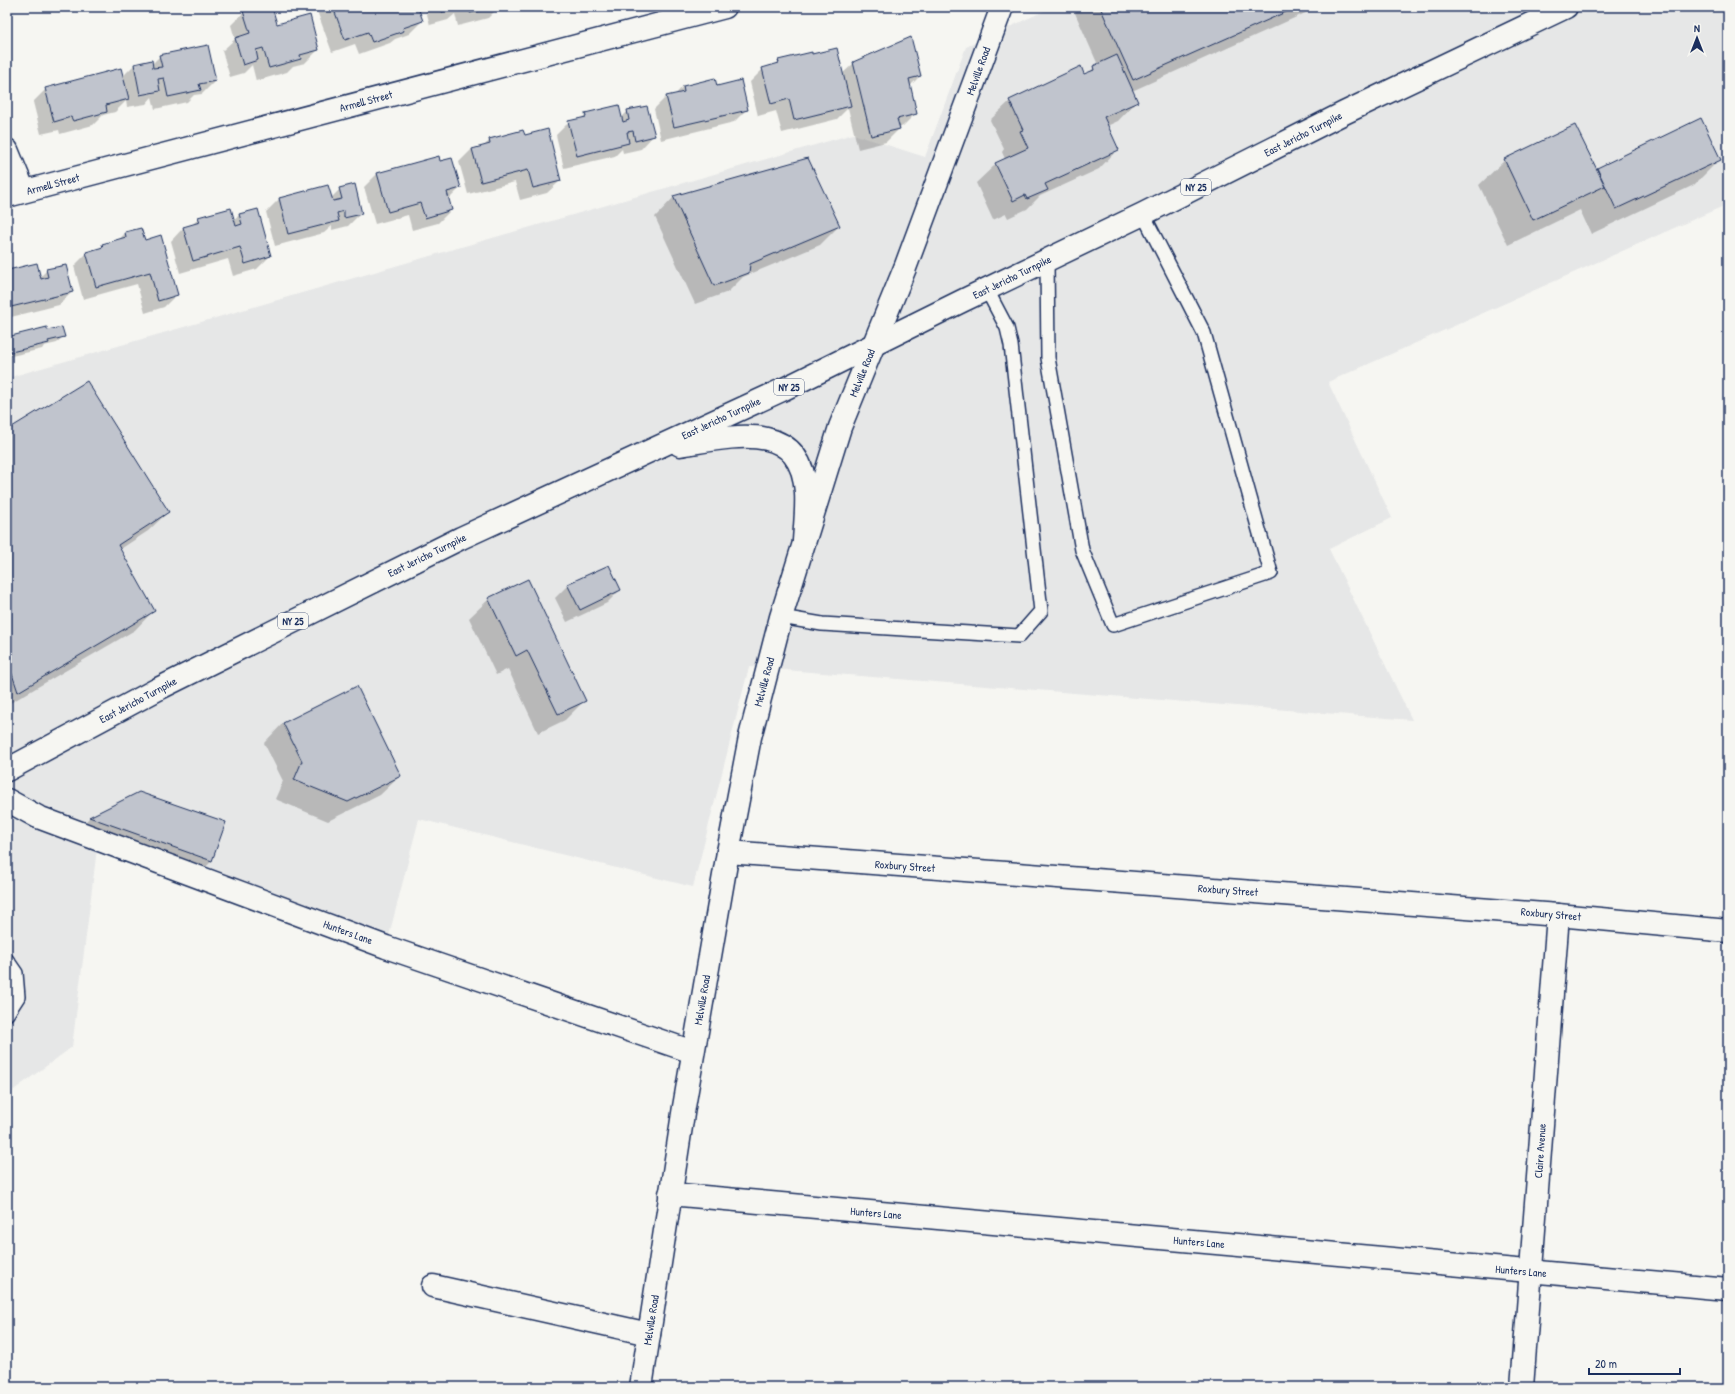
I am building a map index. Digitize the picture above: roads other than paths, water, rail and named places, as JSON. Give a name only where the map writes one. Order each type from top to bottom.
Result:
[{"type":"street","name":"Armell Street","points":[[15,194],[725,7]]},
{"type":"street","name":"Melville Road","points":[[641,1387],[693,1052],[728,852],[750,737],[781,617],[840,427],[935,187],[1002,7]]},
{"type":"street","name":"East Jericho Turnpike","points":[[7,770],[158,689],[468,535],[782,390],[1143,214],[1344,113],[1566,7]]},
{"type":"street","points":[[7,150],[15,194]]},
{"type":"street","points":[[655,448],[730,438],[760,438],[778,442],[786,447],[795,455],[806,492],[804,542]]},
{"type":"street","name":"Hunters Lane","points":[[7,800],[31,815],[364,938],[693,1052]]},
{"type":"street","name":"Roxbury Street","points":[[728,852],[1558,915],[1728,931]]},
{"type":"street","name":"Claire Avenue","points":[[1522,1387],[1558,915]]},
{"type":"street","name":"Hunters Lane","points":[[670,1194],[1728,1290]]},
{"type":"street","points":[[433,1286],[649,1334]]},
{"type":"lane","points":[[1046,261],[1048,358],[1080,542],[1113,625],[1271,573],[1204,333],[1143,214]]},
{"type":"lane","points":[[781,617],[822,624],[1019,636],[1041,611],[1011,345],[1007,328],[987,290]]},
{"type":"lane","points":[[7,960],[16,973],[18,997],[7,1014]]}]
